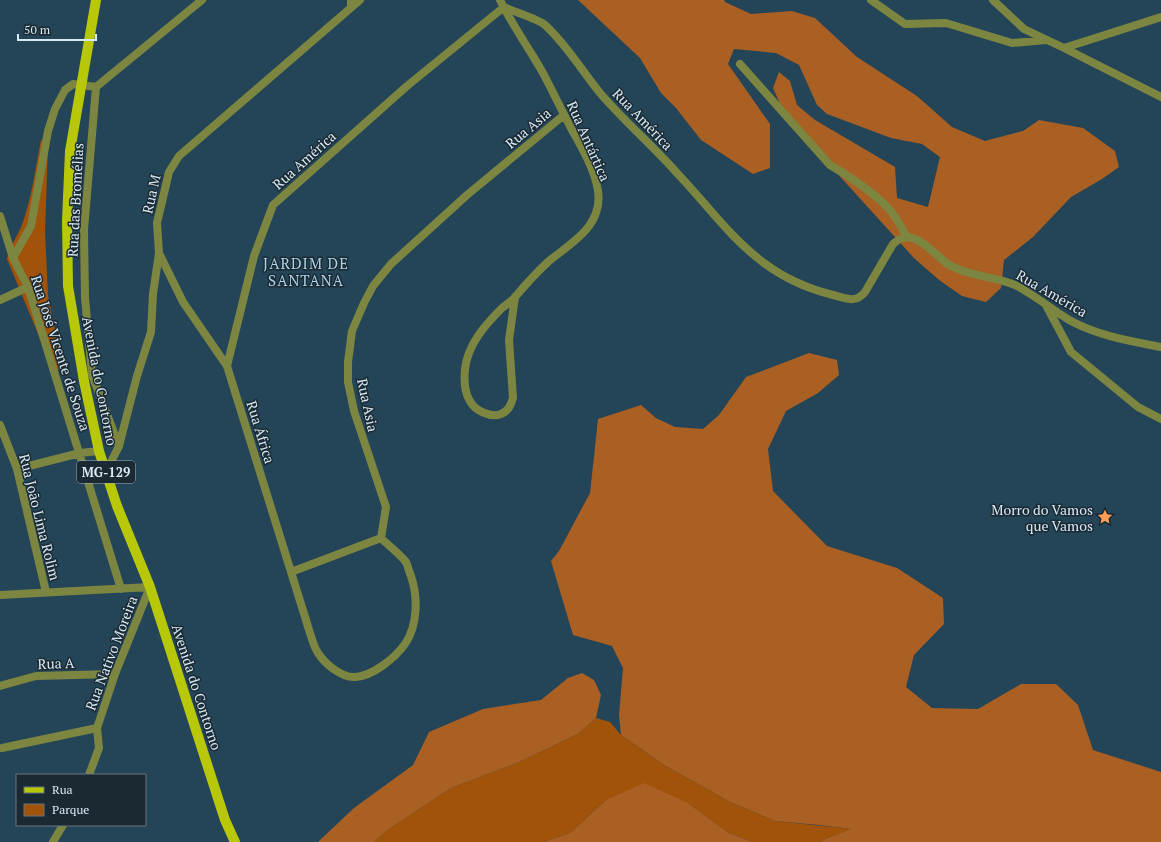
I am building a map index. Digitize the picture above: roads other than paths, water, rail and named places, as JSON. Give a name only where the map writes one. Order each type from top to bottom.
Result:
[{"type":"main road","name":"Avenida do Contorno","points":[[96,0],[70,150],[67,221],[68,286],[84,381],[99,451],[117,506],[150,587],[225,820],[235,842]]},
{"type":"street","points":[[13,258],[31,226],[48,131],[55,109],[65,90],[74,84],[96,87],[202,0]]},
{"type":"street","name":"Rua M","points":[[106,472],[119,446],[137,376],[151,332],[153,294],[159,253],[157,223],[169,172],[179,156],[351,3],[360,0]]},
{"type":"street","points":[[871,0],[905,24],[946,23],[1012,43],[1046,40]]},
{"type":"street","points":[[993,0],[1024,29],[1161,97]]},
{"type":"street","name":"Rua Antártica","points":[[502,4],[543,73],[592,172],[598,191],[598,206],[594,219],[581,236],[548,262],[478,335],[470,351],[465,368],[465,388],[470,402],[476,409],[492,414],[501,414],[508,410],[512,404],[513,398],[509,340],[515,298]]},
{"type":"street","name":"Rua América","points":[[227,366],[254,256],[274,205],[407,86],[502,4],[544,24],[570,53],[601,94],[744,246],[764,264],[778,272],[823,292],[850,300],[856,300],[865,292],[893,244],[900,239],[907,237],[914,238],[944,261],[958,269],[1005,281],[1026,291],[1046,306],[1072,321],[1103,335],[1161,347]]},
{"type":"street","points":[[1064,48],[1161,17]]},
{"type":"street","points":[[740,64],[830,164],[887,208],[896,218],[907,237]]},
{"type":"street","name":"Rua das Bromélias","points":[[96,87],[84,230],[85,298],[92,375],[119,446]]},
{"type":"street","name":"Rua Asia","points":[[381,538],[386,507],[354,411],[348,382],[348,362],[352,331],[364,303],[373,286],[391,264],[467,195],[564,115]]},
{"type":"street","name":"Rua José Vicente de Souza","points":[[0,216],[13,258],[28,287],[121,589]]},
{"type":"street","name":"Rua África","points":[[159,253],[182,302],[227,366],[310,633],[318,652],[325,661],[344,675],[355,677],[383,667],[405,644],[412,629],[416,600],[406,562],[381,538]]},
{"type":"street","points":[[0,300],[28,287]]},
{"type":"street","points":[[1046,306],[1071,352],[1138,407],[1161,419]]},
{"type":"street","name":"Rua João Lima Rolim","points":[[0,425],[17,469],[46,592]]},
{"type":"street","points":[[17,469],[80,453],[99,451]]},
{"type":"street","points":[[291,572],[381,538]]},
{"type":"street","points":[[0,595],[150,587]]},
{"type":"street","name":"Rua Nativo Moreira","points":[[89,774],[99,748],[97,728],[115,674],[150,587]]},
{"type":"street","name":"Rua A","points":[[0,686],[36,676],[115,674]]},
{"type":"street","points":[[2,748],[97,728]]},
{"type":"street","points":[[53,842],[62,826]]},
{"type":"place","name":"Morro do Vamos que Vamos","points":[[1105,517]]},
{"type":"district","name":"JARDIM DE SANTANA","points":[[306,272]]}]
